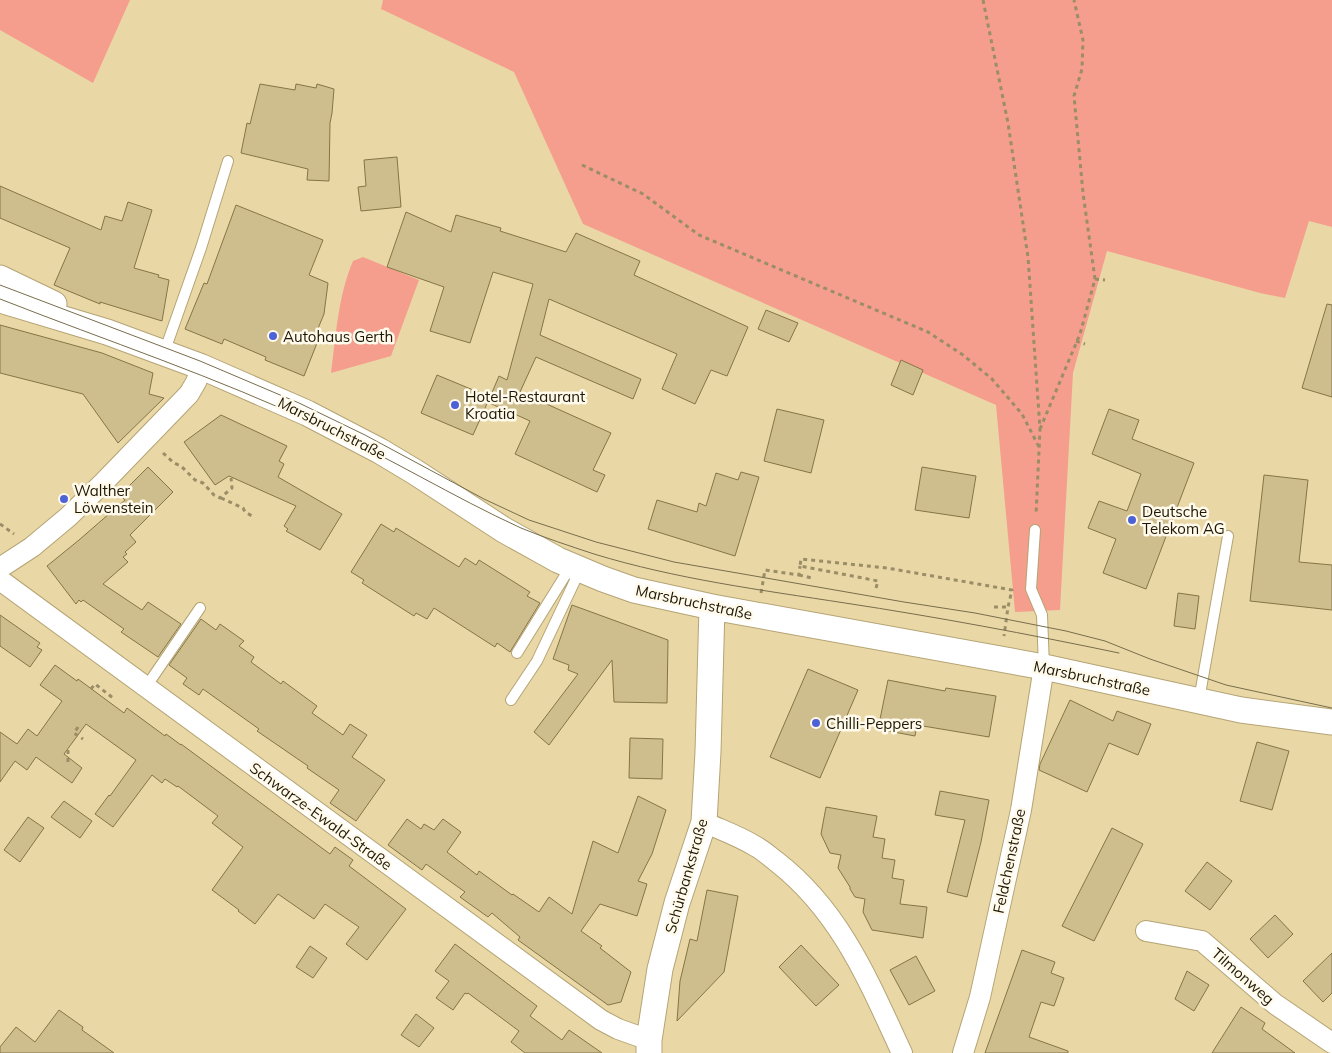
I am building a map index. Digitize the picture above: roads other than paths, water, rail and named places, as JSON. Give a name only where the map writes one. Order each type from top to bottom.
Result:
[{"type":"street","name":"Marsbruchstraße","points":[[0,278],[107,332]]},
{"type":"street","name":"Marsbruchstraße","points":[[0,300],[107,332],[202,368],[307,413],[356,438],[415,472],[504,530],[558,560],[634,590],[712,607],[1044,667],[1241,710],[1332,722]]},
{"type":"street","points":[[0,568],[32,547],[68,517],[103,483],[189,394],[202,368]]},
{"type":"street","name":"Schwarze-Ewald-Straße","points":[[0,580],[601,1020],[649,1047]]},
{"type":"street","name":"Schürbankstraße","points":[[649,1047],[660,969],[674,912],[704,822],[712,607]]},
{"type":"street","name":"Feldchenstraße","points":[[963,1053],[980,997],[1021,810],[1044,667]]},
{"type":"street","points":[[704,822],[756,846],[788,871],[818,900],[842,934],[861,967],[902,1053]]},
{"type":"street","name":"Tilmonweg","points":[[1146,931],[1202,941],[1275,1004],[1332,1043]]},
{"type":"lane","points":[[164,354],[201,248],[228,161]]},
{"type":"lane","points":[[1035,530],[1031,589],[1042,614],[1044,667]]},
{"type":"lane","points":[[1199,701],[1228,536]]},
{"type":"lane","points":[[517,653],[576,567]]},
{"type":"lane","points":[[511,700],[537,661],[576,567]]},
{"type":"lane","points":[[146,686],[200,608]]},
{"type":"tram line","points":[[0,285],[200,361],[299,403],[365,435],[484,499],[529,520],[596,542],[674,562],[975,613],[1066,631],[1105,641],[1150,659],[1226,685],[1332,708]]},
{"type":"tram line","points":[[0,299],[201,375],[281,408],[346,438],[521,528],[594,554],[687,577],[948,620],[1119,653]]},
{"type":"place","name":"Autohaus Gerth","points":[[273,336]]},
{"type":"place","name":"Hotel-Restaurant Kroatia","points":[[455,405]]},
{"type":"place","name":"Walther Löwenstein","points":[[64,499]]},
{"type":"place","name":"Deutsche Telekom AG","points":[[1132,520]]},
{"type":"place","name":"Chilli-Peppers","points":[[816,723]]}]
